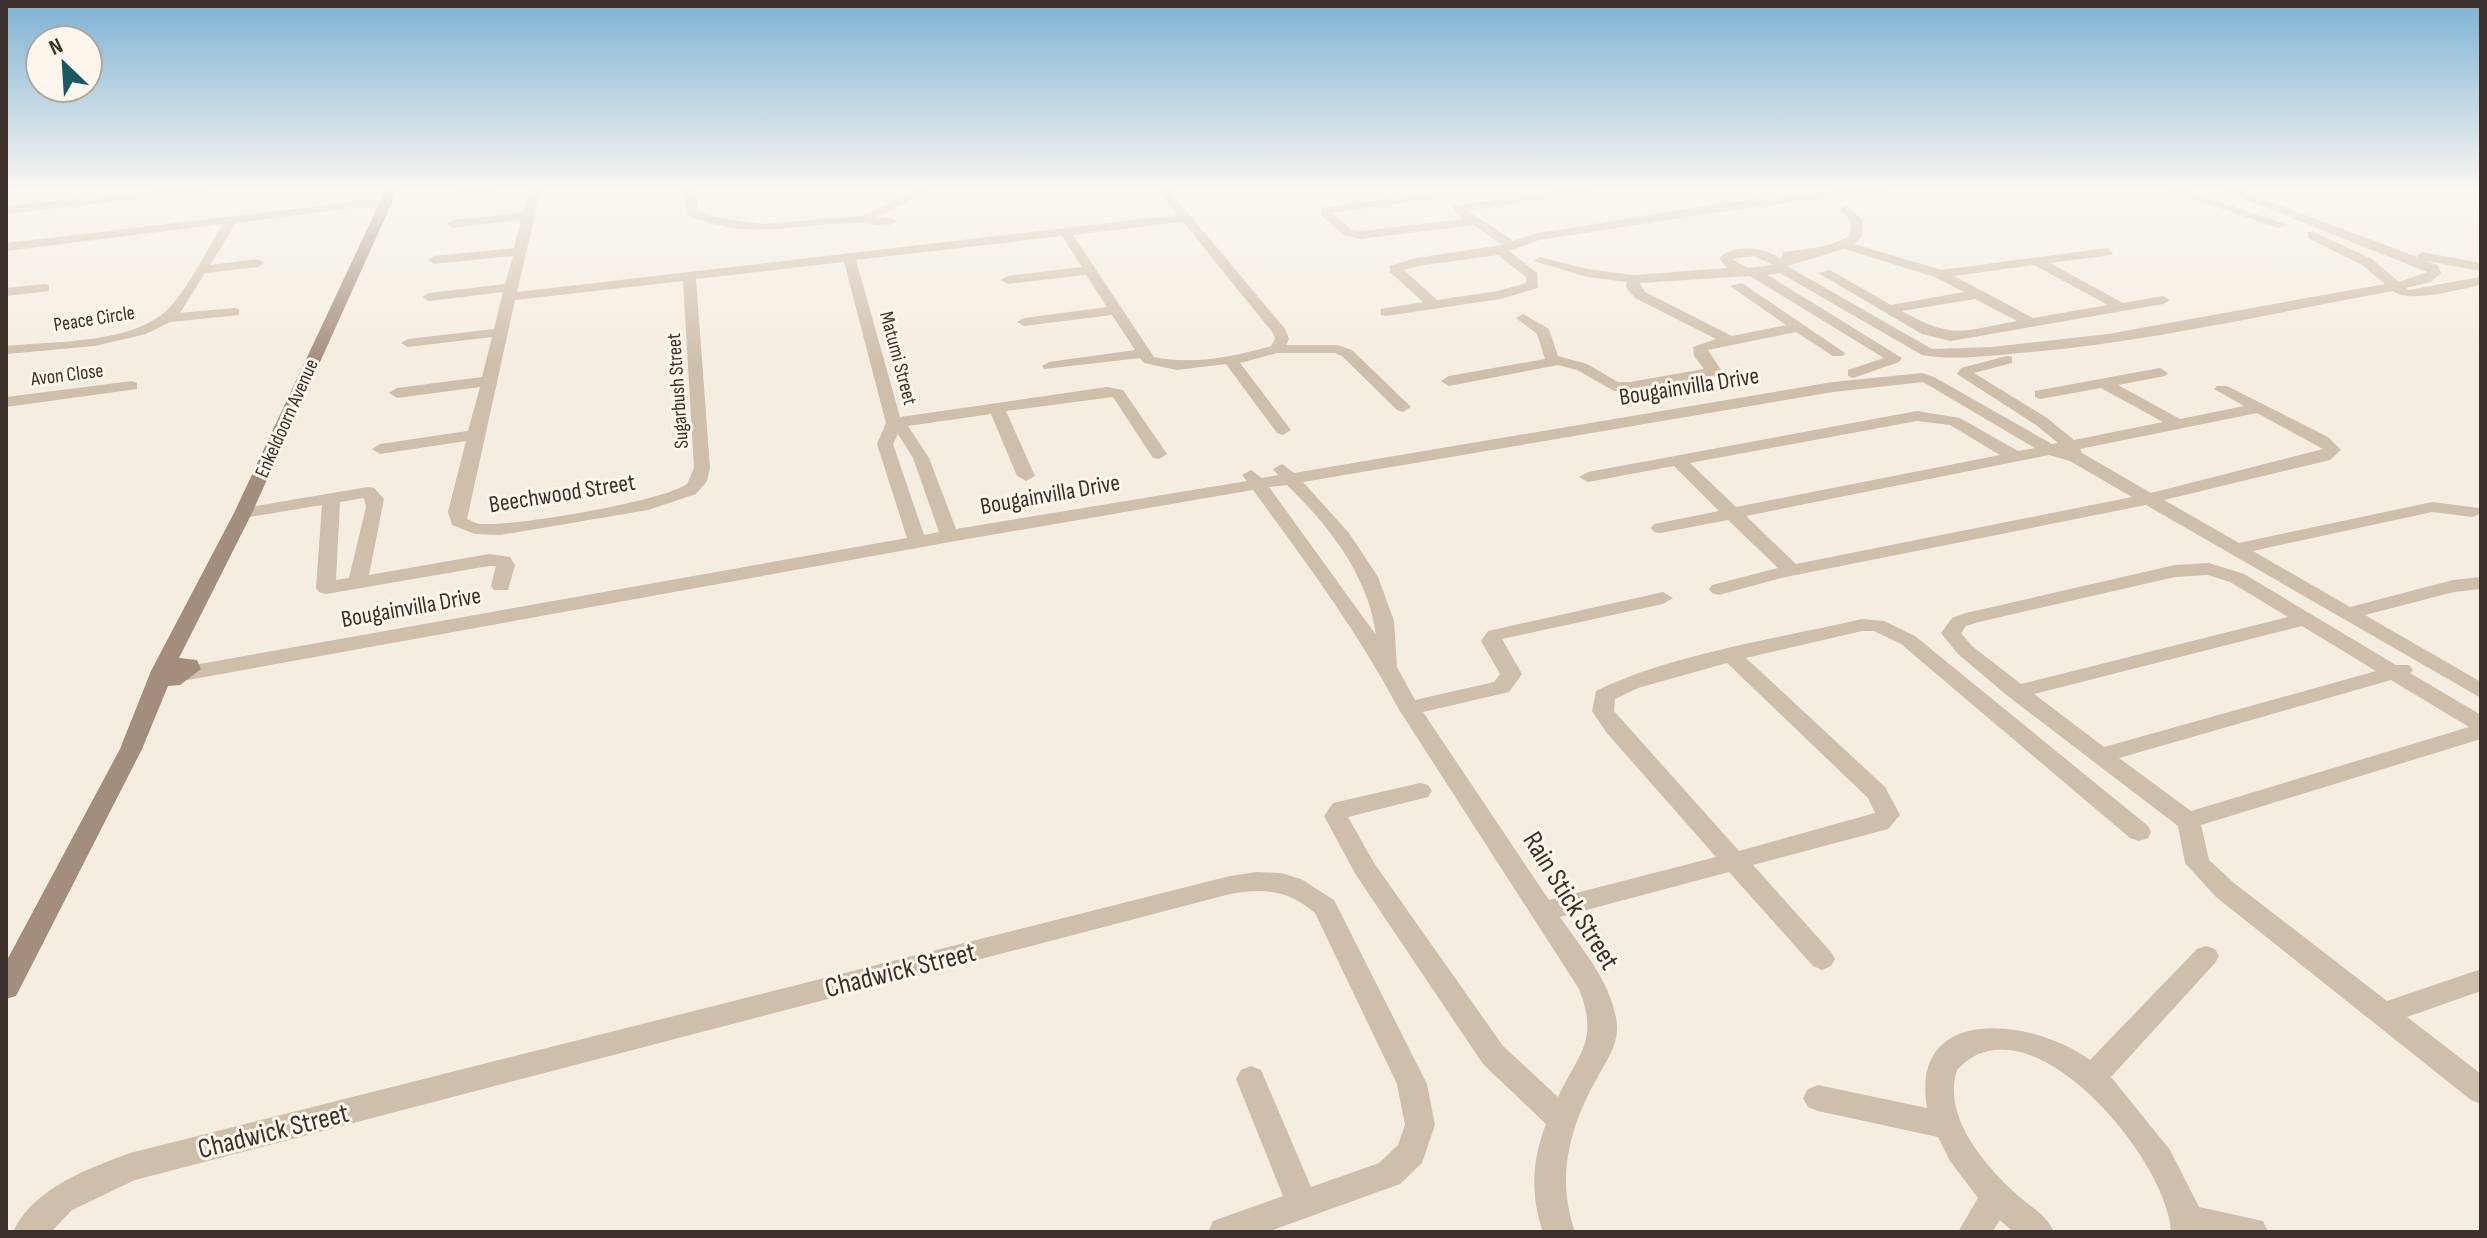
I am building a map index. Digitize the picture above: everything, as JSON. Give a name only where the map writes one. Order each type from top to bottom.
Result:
[{"type":"street","name":"Peace Circle","points":[[6,350],[127,335],[155,327],[168,318],[215,247]]},
{"type":"street","name":"Enkeldoorn Avenue","points":[[6,988],[173,672],[365,247]]},
{"type":"street","points":[[380,449],[476,435],[522,247]]},
{"type":"street","points":[[770,266],[780,247]]},
{"type":"street","points":[[784,247],[798,262]]},
{"type":"street","points":[[870,255],[890,247]]},
{"type":"street","points":[[918,247],[922,248]]},
{"type":"street","points":[[429,297],[689,276],[933,247]]},
{"type":"street","points":[[1075,247],[1149,360],[1177,366],[1230,360],[1276,349],[1337,349],[1347,353],[1403,407]]},
{"type":"street","points":[[1210,247],[1280,332],[1282,339],[1276,349]]},
{"type":"street","points":[[1434,305],[1395,269],[1416,262],[1509,247]]},
{"type":"street","points":[[1540,261],[1587,273],[1634,279],[1678,278],[1707,272],[1771,272],[1799,256],[1838,247]]},
{"type":"street","points":[[1851,247],[1940,274],[2031,323]]},
{"type":"street","points":[[2338,247],[2367,262],[2402,290]]},
{"type":"street","points":[[2380,247],[2433,268]]},
{"type":"street","points":[[2393,247],[2453,264]]},
{"type":"street","points":[[1386,312],[1500,295],[1533,285],[1532,276],[1506,248]]},
{"type":"street","points":[[434,260],[521,251]]},
{"type":"street","points":[[1940,274],[2107,252]]},
{"type":"street","points":[[1707,272],[1733,254],[1799,256]]},
{"type":"street","points":[[1759,254],[1773,258],[1780,266],[1931,353],[1953,359],[1966,373],[2031,414],[2073,451],[2148,499],[2477,686]]},
{"type":"street","name":"Matumi Street","points":[[849,257],[894,423],[885,444],[915,537]]},
{"type":"street","points":[[1725,258],[1729,265],[1749,272],[1895,358],[1904,372],[1926,379],[2050,450]]},
{"type":"street","points":[[2034,260],[2121,307]]},
{"type":"street","points":[[200,270],[258,263]]},
{"type":"street","name":"Bougainvilla Drive","points":[[2433,268],[2453,264],[2481,269]]},
{"type":"street","name":"Bougainvilla Drive","points":[[1285,473],[1833,387],[1926,379],[1948,381],[2001,361],[2402,290],[2432,276],[2433,268]]},
{"type":"street","name":"Bougainvilla Drive","points":[[2433,268],[2456,279],[2481,281]]},
{"type":"street","points":[[1008,280],[1092,270]]},
{"type":"street","points":[[1825,273],[1927,331],[1944,336],[2163,300]]},
{"type":"street","name":"Sugarbush Street","points":[[682,495],[699,481],[702,468],[689,276]]},
{"type":"street","points":[[1634,279],[1633,287],[1640,295],[1729,340]]},
{"type":"street","name":"Bougainvilla Drive","points":[[173,672],[947,531],[1797,384],[1868,370],[1907,352],[1995,352],[2402,290],[2481,281]]},
{"type":"street","points":[[1737,286],[1838,353]]},
{"type":"street","points":[[6,292],[44,288]]},
{"type":"street","points":[[1890,309],[1978,294]]},
{"type":"street","points":[[1024,322],[1116,310]]},
{"type":"street","points":[[168,318],[234,312]]},
{"type":"street","points":[[1523,318],[1544,332],[1549,354],[1557,361]]},
{"type":"street","points":[[1449,381],[1557,361],[1582,367],[1614,386],[1630,387],[1709,373],[1713,370],[1698,350],[1729,340],[1798,327]]},
{"type":"street","points":[[408,343],[501,332]]},
{"type":"street","points":[[1049,366],[1142,353]]},
{"type":"street","points":[[1230,360],[1283,430]]},
{"type":"street","points":[[2040,394],[2160,373]]},
{"type":"street","points":[[397,393],[489,381]]},
{"type":"street","points":[[2103,383],[2176,423]]},
{"type":"street","name":"Avon Close","points":[[6,402],[132,386]]},
{"type":"street","points":[[1719,589],[1792,571],[2148,499],[2324,456],[2333,450],[2322,440],[2222,389]]},
{"type":"street","name":"Matumi Street","points":[[894,423],[1107,392],[1118,393],[1159,454]]},
{"type":"street","points":[[997,408],[1026,476]]},
{"type":"street","points":[[1660,528],[2014,456],[2050,450],[2073,451],[2176,423],[2259,408]]},
{"type":"street","points":[[1588,477],[1917,416],[1954,421],[2014,456]]},
{"type":"street","name":"Matumi Street","points":[[894,423],[908,431],[917,449],[947,531]]},
{"type":"street","name":"Beechwood Street","points":[[476,435],[457,512],[458,521],[470,528],[487,530],[631,507],[682,495]]},
{"type":"street","points":[[1678,461],[1792,571]]},
{"type":"street","name":"Rain Stick Street","points":[[1285,473],[1352,549],[1367,575],[1381,604],[1389,648],[1387,667]]},
{"type":"street","name":"Rain Stick Street","points":[[1254,479],[1274,502],[1387,667],[1409,708],[1580,965],[1598,1001],[1602,1038],[1562,1119],[1551,1157],[1547,1192],[1559,1232]]},
{"type":"street","points":[[243,513],[368,492],[375,499],[358,582]]},
{"type":"street","points":[[331,497],[326,588],[489,560],[503,561],[506,565],[501,586]]},
{"type":"street","points":[[2238,549],[2432,507],[2473,512]]},
{"type":"street","points":[[2481,725],[2308,618],[2222,572],[2193,568],[1973,617],[1953,627],[1954,640],[2017,692],[2187,821],[2193,833],[2197,863],[2207,874],[2481,1091]]},
{"type":"street","points":[[2350,613],[2453,586],[2481,583]]},
{"type":"street","points":[[1409,708],[1501,687],[1511,674],[1491,641],[1495,635],[1663,598]]},
{"type":"street","points":[[2017,692],[2308,618]]},
{"type":"street","points":[[1822,959],[1614,727],[1601,704],[1610,692],[1630,683],[1731,655],[1862,625],[1877,625],[1908,640],[2139,832]]},
{"type":"street","points":[[1544,911],[1879,823],[1888,815],[1877,793],[1731,655]]},
{"type":"street","points":[[2102,755],[2429,660]]},
{"type":"street","points":[[2187,821],[2481,731]]},
{"type":"street","points":[[1420,791],[1341,809],[1336,816],[1386,902],[1493,1055],[1562,1119]]},
{"type":"street","name":"Chadwick Street","points":[[29,1232],[61,1200],[130,1167],[1258,880],[1283,882],[1307,890],[1325,907],[1412,1084],[1420,1125],[1411,1153],[1389,1174],[1224,1232]]},
{"type":"street","points":[[2092,1078],[2206,956]]},
{"type":"street","points":[[2383,1014],[2481,980]]},
{"type":"street","points":[[2038,1232],[1997,1197],[1962,1153],[1949,1126],[1938,1086],[1949,1057],[1963,1044],[1986,1038],[2004,1038],[2033,1044],[2073,1063],[2114,1098],[2149,1145],[2175,1187],[2187,1226],[2252,1232]]},
{"type":"street","points":[[1251,1079],[1303,1206]]},
{"type":"street","points":[[1818,1098],[1949,1126]]},
{"type":"street","points":[[1974,1232],[1997,1197]]}]
